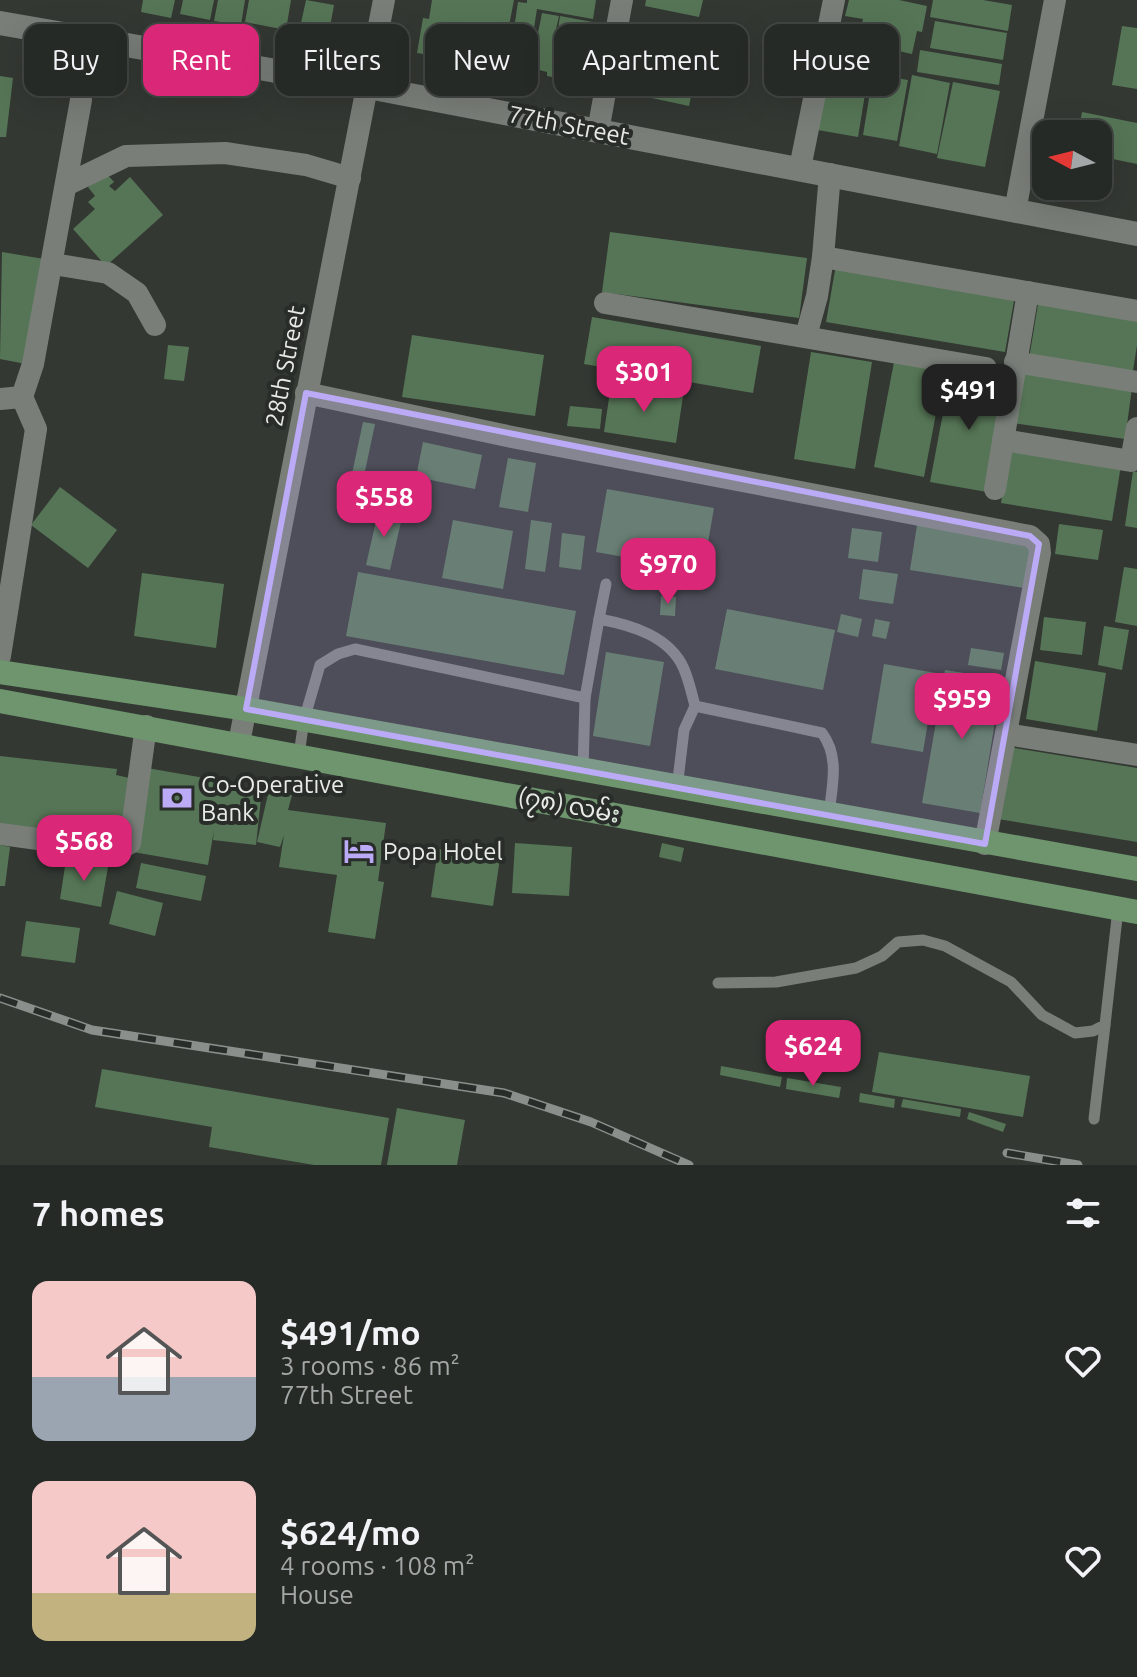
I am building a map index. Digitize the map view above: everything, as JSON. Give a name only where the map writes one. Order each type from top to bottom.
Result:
[{"type":"main road","name":"(၇၈) လမ်း","points":[[0,672],[246,709],[1137,869]]},
{"type":"main road","name":"(၇၈) လမ်း","points":[[0,701],[1128,910]]},
{"type":"street","name":"28th Street","points":[[380,24],[384,0]]},
{"type":"street","points":[[598,131],[622,0]]},
{"type":"street","points":[[800,168],[834,0]]},
{"type":"street","points":[[1015,211],[1055,0]]},
{"type":"street","name":"77th Street","points":[[0,23],[275,71]]},
{"type":"street","name":"77th Street","points":[[409,95],[1137,234]]},
{"type":"street","name":"28th Street","points":[[239,743],[366,96]]},
{"type":"street","points":[[0,656],[36,429],[11,398],[33,364],[81,100]]},
{"type":"street","points":[[66,185],[126,156],[225,153],[306,165],[350,178]]},
{"type":"street","points":[[806,336],[823,257],[830,174]]},
{"type":"street","points":[[823,257],[1137,311]]},
{"type":"street","points":[[53,264],[108,273],[137,293],[155,325]]},
{"type":"street","points":[[995,489],[1028,292]]},
{"type":"street","points":[[605,303],[986,368]]},
{"type":"street","points":[[1015,362],[1137,382]]},
{"type":"street","points":[[306,393],[512,437],[1030,536],[1039,544],[1040,553],[985,844]]},
{"type":"street","points":[[1003,440],[1134,462],[1137,428]]},
{"type":"street","points":[[0,834],[118,850],[126,848],[130,843],[146,726]]},
{"type":"street","points":[[1006,734],[1137,755]]},
{"type":"lane","points":[[583,771],[585,698],[606,584]]},
{"type":"lane","points":[[599,619],[619,623],[664,641],[683,666],[695,706],[684,730],[677,788]]},
{"type":"lane","points":[[299,755],[304,720],[320,665],[338,654],[355,649],[585,698]]},
{"type":"lane","points":[[695,706],[822,733],[831,744],[834,761],[829,815]]},
{"type":"lane","points":[[1094,1119],[1105,1025],[1128,910]]},
{"type":"lane","points":[[718,983],[776,982],[856,968],[882,956],[898,942],[923,940],[945,946],[1011,982],[1042,1015],[1075,1033],[1093,1031],[1105,1025]]},
{"type":"highlighted area","points":[[306,393],[1030,536],[1039,544],[985,844],[246,709]]},
{"type":"building","points":[[143,0],[175,0],[171,18],[141,12]]},
{"type":"building","points":[[183,0],[214,0],[210,20],[180,14]]},
{"type":"building","points":[[218,0],[245,0],[241,24],[214,21]]},
{"type":"building","points":[[249,0],[291,0],[287,24],[275,24],[275,28],[245,22]]},
{"type":"building","points":[[306,0],[334,5],[331,24],[301,24]]},
{"type":"building","points":[[432,0],[514,0],[509,24],[425,24],[425,54],[417,53],[423,18],[429,19]]},
{"type":"building","points":[[527,0],[596,0],[593,19],[537,9],[535,24],[515,24],[518,2],[527,3]]},
{"type":"building","points":[[646,0],[703,0],[699,17],[645,6]]},
{"type":"building","points":[[849,0],[899,0],[927,6],[922,32],[917,31],[912,54],[899,51],[899,24],[862,24],[863,19],[845,16]]},
{"type":"building","points":[[933,0],[983,0],[1012,5],[1008,31],[930,17]]},
{"type":"building","points":[[542,13],[559,16],[557,24],[554,24],[552,47],[554,77],[538,70],[538,33]]},
{"type":"building","points":[[560,16],[598,23],[598,24],[559,24]]},
{"type":"building","points":[[935,21],[1007,33],[1003,60],[930,48]]},
{"type":"building","points":[[1122,26],[1137,28],[1137,89],[1112,85]]},
{"type":"building","points":[[920,50],[1002,64],[999,85],[917,72]]},
{"type":"building","points":[[912,75],[950,83],[937,154],[899,146]]},
{"type":"building","points":[[0,76],[13,78],[6,137],[0,137]]},
{"type":"building","points":[[899,78],[908,80],[897,141],[863,135],[869,96],[899,96]]},
{"type":"building","points":[[953,82],[1000,91],[985,167],[937,158]]},
{"type":"building","points":[[643,96],[691,96],[689,106]]},
{"type":"building","points":[[817,96],[865,96],[858,137],[812,129]]},
{"type":"building","points":[[1082,112],[1137,123],[1137,164],[1112,159],[1112,120],[1081,120]]},
{"type":"building","points":[[105,172],[114,182],[109,186],[115,191],[130,177],[163,215],[106,266],[73,229],[95,209],[88,202],[95,196],[88,187]]},
{"type":"building","points":[[610,232],[807,258],[799,318],[602,292]]},
{"type":"building","points":[[2,252],[44,259],[26,364],[0,359]]},
{"type":"building","points":[[836,265],[1015,295],[1005,352],[826,322]]},
{"type":"building","points":[[1039,298],[1137,315],[1137,345],[1132,377],[1029,359]]},
{"type":"building","points":[[592,317],[761,346],[753,393],[584,364]]},
{"type":"building","points":[[412,335],[544,355],[535,416],[402,397]]},
{"type":"building","points":[[168,345],[189,347],[184,381],[164,379]]},
{"type":"building","points":[[811,352],[872,362],[855,469],[794,459]]},
{"type":"building","points":[[894,362],[944,371],[924,477],[874,467]]},
{"type":"building","points":[[951,371],[1007,382],[987,492],[930,482]]},
{"type":"building","points":[[1020,372],[1132,388],[1125,439],[1013,423]]},
{"type":"building","points":[[611,385],[683,396],[676,443],[604,432]]},
{"type":"building","points":[[570,406],[602,409],[600,429],[567,426]]},
{"type":"building","points":[[363,422],[375,424],[357,509],[345,507]]},
{"type":"building","points":[[423,442],[482,455],[475,489],[416,477]]},
{"type":"building","points":[[1010,448],[1121,465],[1112,521],[1001,503]]},
{"type":"building","points":[[508,458],[536,463],[528,512],[499,507]]},
{"type":"building","points":[[1133,471],[1137,472],[1137,528],[1125,526]]},
{"type":"building","points":[[60,487],[117,530],[88,568],[31,525]]},
{"type":"building","points":[[607,489],[714,508],[703,571],[596,552]]},
{"type":"building","points":[[379,508],[403,513],[390,570],[366,565]]},
{"type":"building","points":[[453,520],[513,531],[503,589],[442,578]]},
{"type":"building","points":[[531,520],[552,523],[545,572],[525,569]]},
{"type":"building","points":[[1059,524],[1103,530],[1098,560],[1055,554]]},
{"type":"building","points":[[917,525],[1032,543],[1024,588],[910,570]]},
{"type":"building","points":[[852,528],[882,532],[878,562],[848,558]]},
{"type":"building","points":[[562,533],[585,536],[581,570],[559,567]]},
{"type":"building","points":[[1124,567],[1137,569],[1137,626],[1115,622]]},
{"type":"building","points":[[863,569],[898,574],[893,604],[859,599]]},
{"type":"building","points":[[358,572],[576,611],[564,675],[346,636]]},
{"type":"building","points":[[142,573],[224,584],[216,648],[134,636]]},
{"type":"building","points":[[661,596],[676,597],[675,616],[660,615]]},
{"type":"building","points":[[727,609],[835,630],[823,690],[715,669]]},
{"type":"building","points":[[841,614],[862,619],[858,637],[837,632]]},
{"type":"building","points":[[1044,617],[1086,622],[1082,655],[1040,650]]},
{"type":"building","points":[[875,619],[890,622],[886,639],[872,636]]},
{"type":"building","points":[[1104,626],[1129,630],[1122,670],[1098,665]]},
{"type":"building","points":[[971,648],[1004,653],[1001,670],[968,665]]},
{"type":"building","points":[[606,652],[664,662],[650,746],[593,736]]},
{"type":"building","points":[[1035,661],[1106,673],[1097,731],[1026,719]]},
{"type":"building","points":[[884,664],[936,673],[923,752],[871,743]]},
{"type":"building","points":[[945,670],[1002,679],[980,813],[922,803]]},
{"type":"building","points":[[1009,747],[1137,768],[1137,842],[998,819]]},
{"type":"building","points":[[0,756],[117,769],[116,775],[134,779],[123,843],[0,826]]},
{"type":"building","points":[[147,768],[222,781],[222,785],[262,789],[256,845],[213,840],[214,830],[208,865],[133,852]]},
{"type":"building","points":[[269,790],[292,795],[288,810],[386,823],[378,881],[384,882],[375,939],[328,932],[337,875],[279,867],[284,835],[280,847],[257,842]]},
{"type":"building","points":[[515,843],[572,847],[569,896],[512,893]]},
{"type":"building","points":[[662,843],[684,848],[681,862],[659,857]]},
{"type":"building","points":[[0,845],[10,847],[5,886],[0,886]]},
{"type":"building","points":[[438,849],[500,858],[493,906],[431,897]]},
{"type":"building","points":[[66,860],[108,867],[101,907],[60,899]]},
{"type":"building","points":[[141,863],[206,876],[201,901],[136,888]]},
{"type":"building","points":[[117,891],[163,903],[155,936],[109,924]]},
{"type":"building","points":[[26,921],[80,928],[75,963],[21,956]]},
{"type":"building","points":[[879,1052],[1030,1076],[1023,1117],[872,1092]]},
{"type":"building","points":[[721,1066],[782,1077],[780,1087],[720,1075]]},
{"type":"building","points":[[102,1069],[389,1118],[381,1165],[314,1165],[209,1147],[212,1127],[95,1107]]},
{"type":"building","points":[[787,1078],[841,1087],[839,1098],[786,1089]]},
{"type":"building","points":[[860,1093],[895,1099],[894,1108],[859,1102]]},
{"type":"building","points":[[903,1099],[961,1109],[960,1117],[901,1107]]},
{"type":"building","points":[[397,1108],[465,1120],[457,1165],[387,1165]]},
{"type":"building","points":[[969,1112],[1006,1124],[1003,1132],[967,1119]]},
{"type":"railway","points":[[0,998],[92,1030],[504,1093],[591,1122],[689,1165]]},
{"type":"railway","points":[[1007,1153],[1078,1165]]},
{"type":"place","name":"Co-Operative Bank","points":[[177,798]]},
{"type":"place","name":"Popa Hotel","points":[[359,851]]}]
